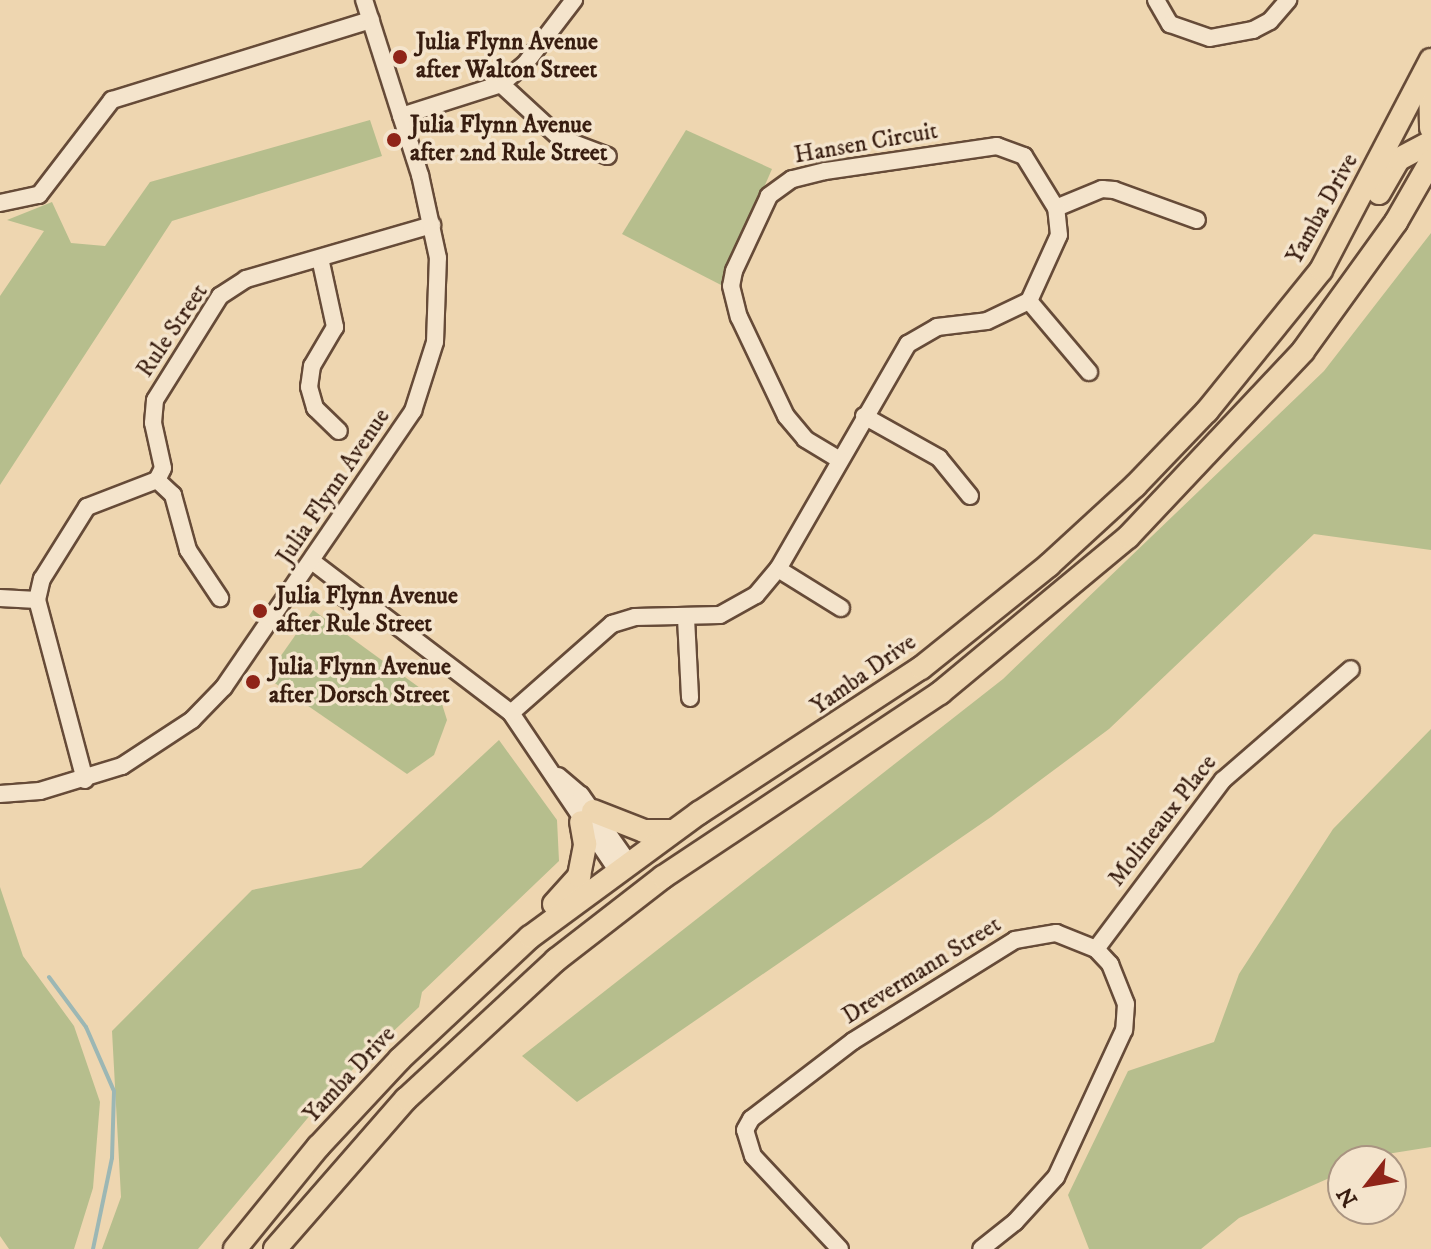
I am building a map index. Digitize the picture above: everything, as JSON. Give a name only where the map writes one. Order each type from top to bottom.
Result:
[{"type":"main road","points":[[1431,63],[1431,128]]},
{"type":"main road","name":"Yamba Drive","points":[[235,1249],[318,1147],[400,1059],[530,937],[622,866],[911,675],[1049,565],[1207,411],[1322,269],[1431,63]]},
{"type":"main road","points":[[1322,269],[1355,236],[1399,159],[1431,142]]},
{"type":"main road","points":[[275,1249],[426,1079],[556,960],[642,892],[891,728],[1033,621],[1208,457],[1345,297],[1396,222],[1431,161]]},
{"type":"main road","points":[[1396,222],[1431,198]]},
{"type":"main road","points":[[530,937],[579,876],[587,817],[644,831],[673,831]]},
{"type":"main road","points":[[622,866],[642,892]]},
{"type":"street","name":"Julia Flynn Avenue","points":[[4,794],[85,780],[129,762],[192,720],[224,687],[397,442],[426,379],[438,298],[432,225],[364,0]]},
{"type":"street","points":[[401,116],[501,84],[525,64],[574,0]]},
{"type":"street","points":[[1156,0],[1170,24],[1210,38],[1253,30],[1270,21],[1288,0]]},
{"type":"street","points":[[0,203],[39,195],[112,100],[371,20]]},
{"type":"street","points":[[501,84],[560,138],[608,156]]},
{"type":"street","name":"Hansen Circuit","points":[[838,459],[805,439],[786,416],[739,317],[731,286],[734,271],[769,196],[792,179],[825,171],[997,146],[1024,156],[1033,166],[1056,208]]},
{"type":"street","points":[[506,708],[612,624],[635,617],[686,618],[739,608],[778,569],[838,459],[908,344],[937,327],[987,321],[1029,301],[1059,235],[1056,208],[1102,189],[1114,190],[1197,220]]},
{"type":"street","name":"Rule Street","points":[[157,480],[163,468],[153,423],[155,400],[220,296],[246,279],[432,225]]},
{"type":"street","points":[[320,258],[335,327],[312,366],[309,387],[315,408],[339,431]]},
{"type":"street","points":[[1029,301],[1089,372]]},
{"type":"street","points":[[864,416],[939,458],[970,496]]},
{"type":"street","points":[[85,780],[37,600],[42,579],[87,507],[157,480],[173,495],[188,550],[220,598]]},
{"type":"street","points":[[310,567],[376,606],[382,616],[506,708],[622,866]]},
{"type":"street","points":[[778,569],[841,608]]},
{"type":"street","points":[[0,598],[37,600]]},
{"type":"street","points":[[686,618],[690,698]]},
{"type":"street","name":"Molineaux Place","points":[[1096,949],[1223,780],[1351,669]]},
{"type":"street","name":"Drevermann Street","points":[[840,1249],[753,1156],[745,1130],[751,1119],[853,1041],[1015,940],[1056,933],[1096,949]]},
{"type":"street","points":[[981,1249],[1015,1222],[1056,1177],[1115,1056],[1126,1004],[1110,964],[1096,949]]},
{"type":"green space","points":[[370,120],[382,156],[172,221],[0,485],[0,296],[44,231],[7,220],[52,202],[71,243],[105,246],[150,182]]},
{"type":"green space","points":[[686,130],[772,169],[721,285],[622,234]]},
{"type":"green space","points":[[1431,233],[1431,550],[1314,534],[1109,729],[991,817],[577,1102],[522,1056],[1003,679],[1324,371]]},
{"type":"green space","points":[[313,610],[442,704],[447,720],[434,755],[407,774],[266,677]]},
{"type":"green space","points":[[1431,729],[1431,1147],[1407,1151],[1407,1145],[1327,1145],[1327,1179],[1239,1218],[1201,1249],[1089,1249],[1068,1195],[1128,1071],[1214,1042],[1239,974],[1333,829]]},
{"type":"green space","points":[[499,740],[557,820],[559,861],[422,992],[419,1007],[332,1089],[198,1249],[102,1249],[121,1197],[112,1031],[252,890],[361,868]]},
{"type":"green space","points":[[0,887],[23,956],[74,1026],[100,1102],[93,1188],[74,1249],[9,1249],[0,1236]]},
{"type":"waterway","points":[[49,977],[86,1027],[114,1091],[112,1158],[93,1249]]},
{"type":"place","name":"Julia Flynn Avenue after Walton Street","points":[[400,57]]},
{"type":"place","name":"Julia Flynn Avenue after 2nd Rule Street","points":[[394,140]]},
{"type":"place","name":"Julia Flynn Avenue after Rule Street","points":[[260,611]]},
{"type":"place","name":"Julia Flynn Avenue after Dorsch Street","points":[[253,682]]}]
